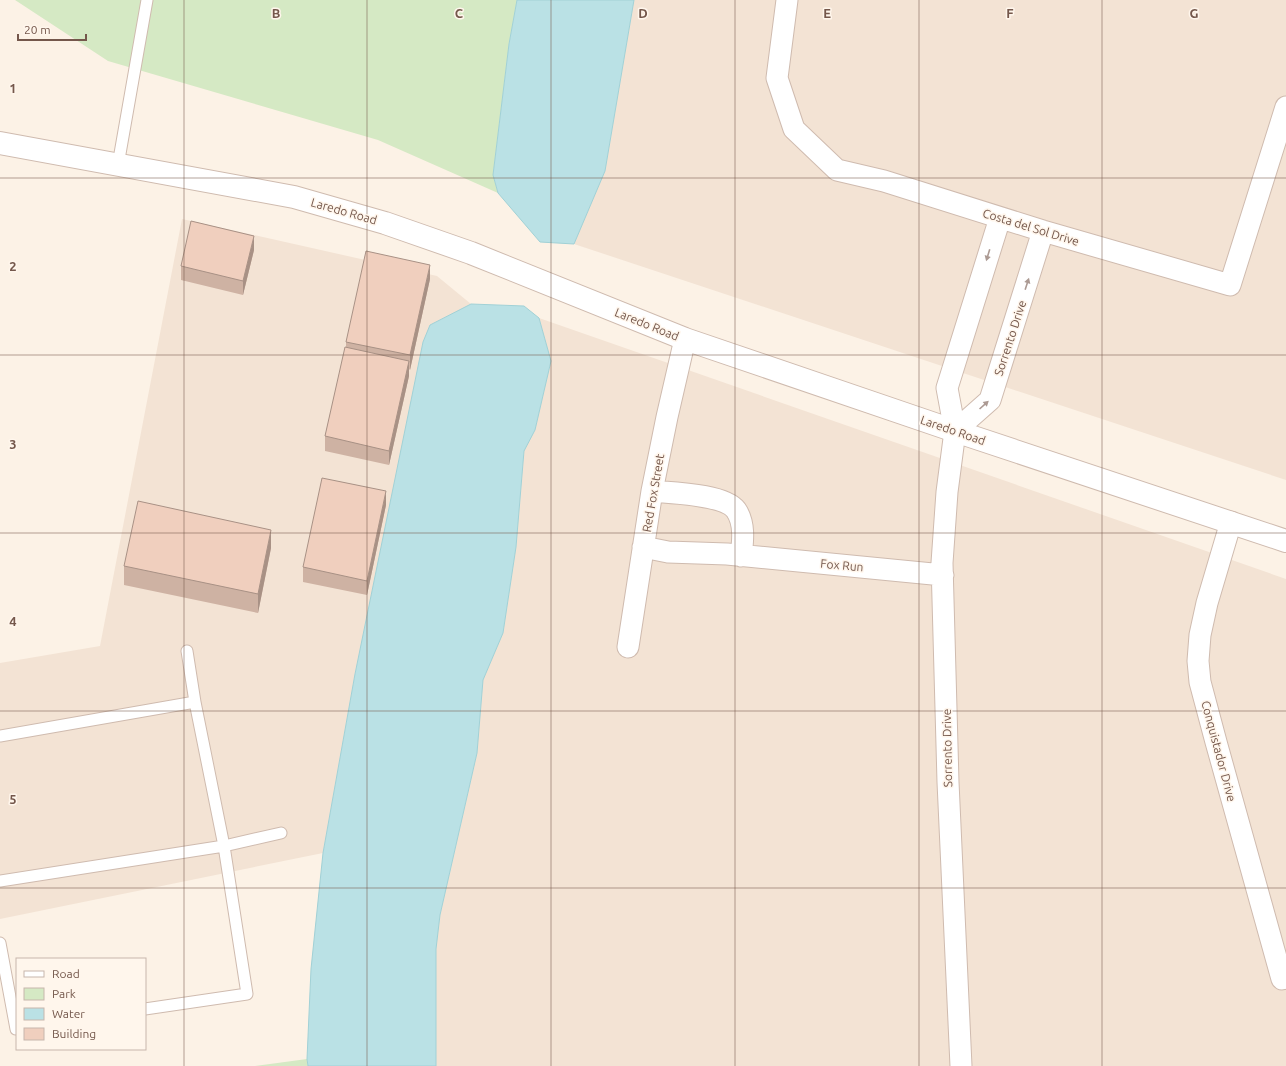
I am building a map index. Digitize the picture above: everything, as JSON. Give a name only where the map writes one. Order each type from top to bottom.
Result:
[{"type":"street","name":"Costa del Sol Drive","points":[[787,0],[777,78],[794,129],[837,170],[884,181],[1000,218],[1230,285],[1286,107]]},
{"type":"street","name":"Laredo Road","points":[[0,144],[294,197],[385,223],[471,253],[685,340],[1286,541]]},
{"type":"street","name":"Sorrento Drive","points":[[961,1066],[948,782],[942,563],[947,492],[955,431],[947,388],[1000,218]]},
{"type":"street","name":"Sorrento Drive","points":[[955,431],[990,400],[1044,231]]},
{"type":"street","name":"Red Fox Street","points":[[628,647],[652,491],[685,340]]},
{"type":"street","points":[[652,491],[697,495],[725,501],[735,510],[740,520],[742,532],[741,556]]},
{"type":"street","name":"Conquistador Drive","points":[[1231,522],[1207,603],[1200,635],[1198,668],[1200,682],[1216,742],[1282,979]]},
{"type":"street","name":"Fox Run","points":[[643,547],[668,552],[741,556],[943,575]]},
{"type":"lane","points":[[118,165],[147,0]]},
{"type":"lane","points":[[146,1010],[247,994],[224,846],[195,702],[187,651]]},
{"type":"lane","points":[[0,736],[195,702]]},
{"type":"lane","points":[[0,881],[224,846],[280,833]]},
{"type":"lane","points":[[0,943],[16,1029]]},
{"type":"shaded area","points":[[634,0],[1286,0],[1286,480],[574,244],[605,171]]},
{"type":"shaded area","points":[[182,219],[437,276],[471,304],[430,325],[355,674],[323,853],[0,919],[0,663],[100,646]]},
{"type":"shaded area","points":[[539,318],[1286,579],[1286,1066],[436,1066],[436,949],[440,915],[477,753],[483,680],[503,633],[516,547],[524,450],[535,430],[551,361]]},
{"type":"green space","points":[[15,0],[517,0],[509,44],[493,175],[498,193],[378,140],[108,61]]},
{"type":"green space","points":[[307,1059],[308,1066],[255,1066]]},
{"type":"water","points":[[517,0],[634,0],[605,171],[574,244],[540,242],[498,193],[493,175],[509,44]]},
{"type":"water","points":[[471,304],[524,306],[539,318],[551,361],[535,430],[524,451],[516,547],[503,633],[483,680],[477,753],[440,915],[436,949],[436,1066],[308,1066],[307,1059],[311,969],[323,853],[355,674],[423,342],[430,325]]},
{"type":"building","points":[[191,221],[254,236],[243,281],[181,266]]},
{"type":"building","points":[[366,251],[430,265],[410,355],[346,342]]},
{"type":"building","points":[[345,347],[409,361],[389,451],[325,436]]},
{"type":"building","points":[[322,478],[386,491],[367,581],[303,567]]},
{"type":"building","points":[[138,501],[271,530],[258,594],[124,566]]}]
